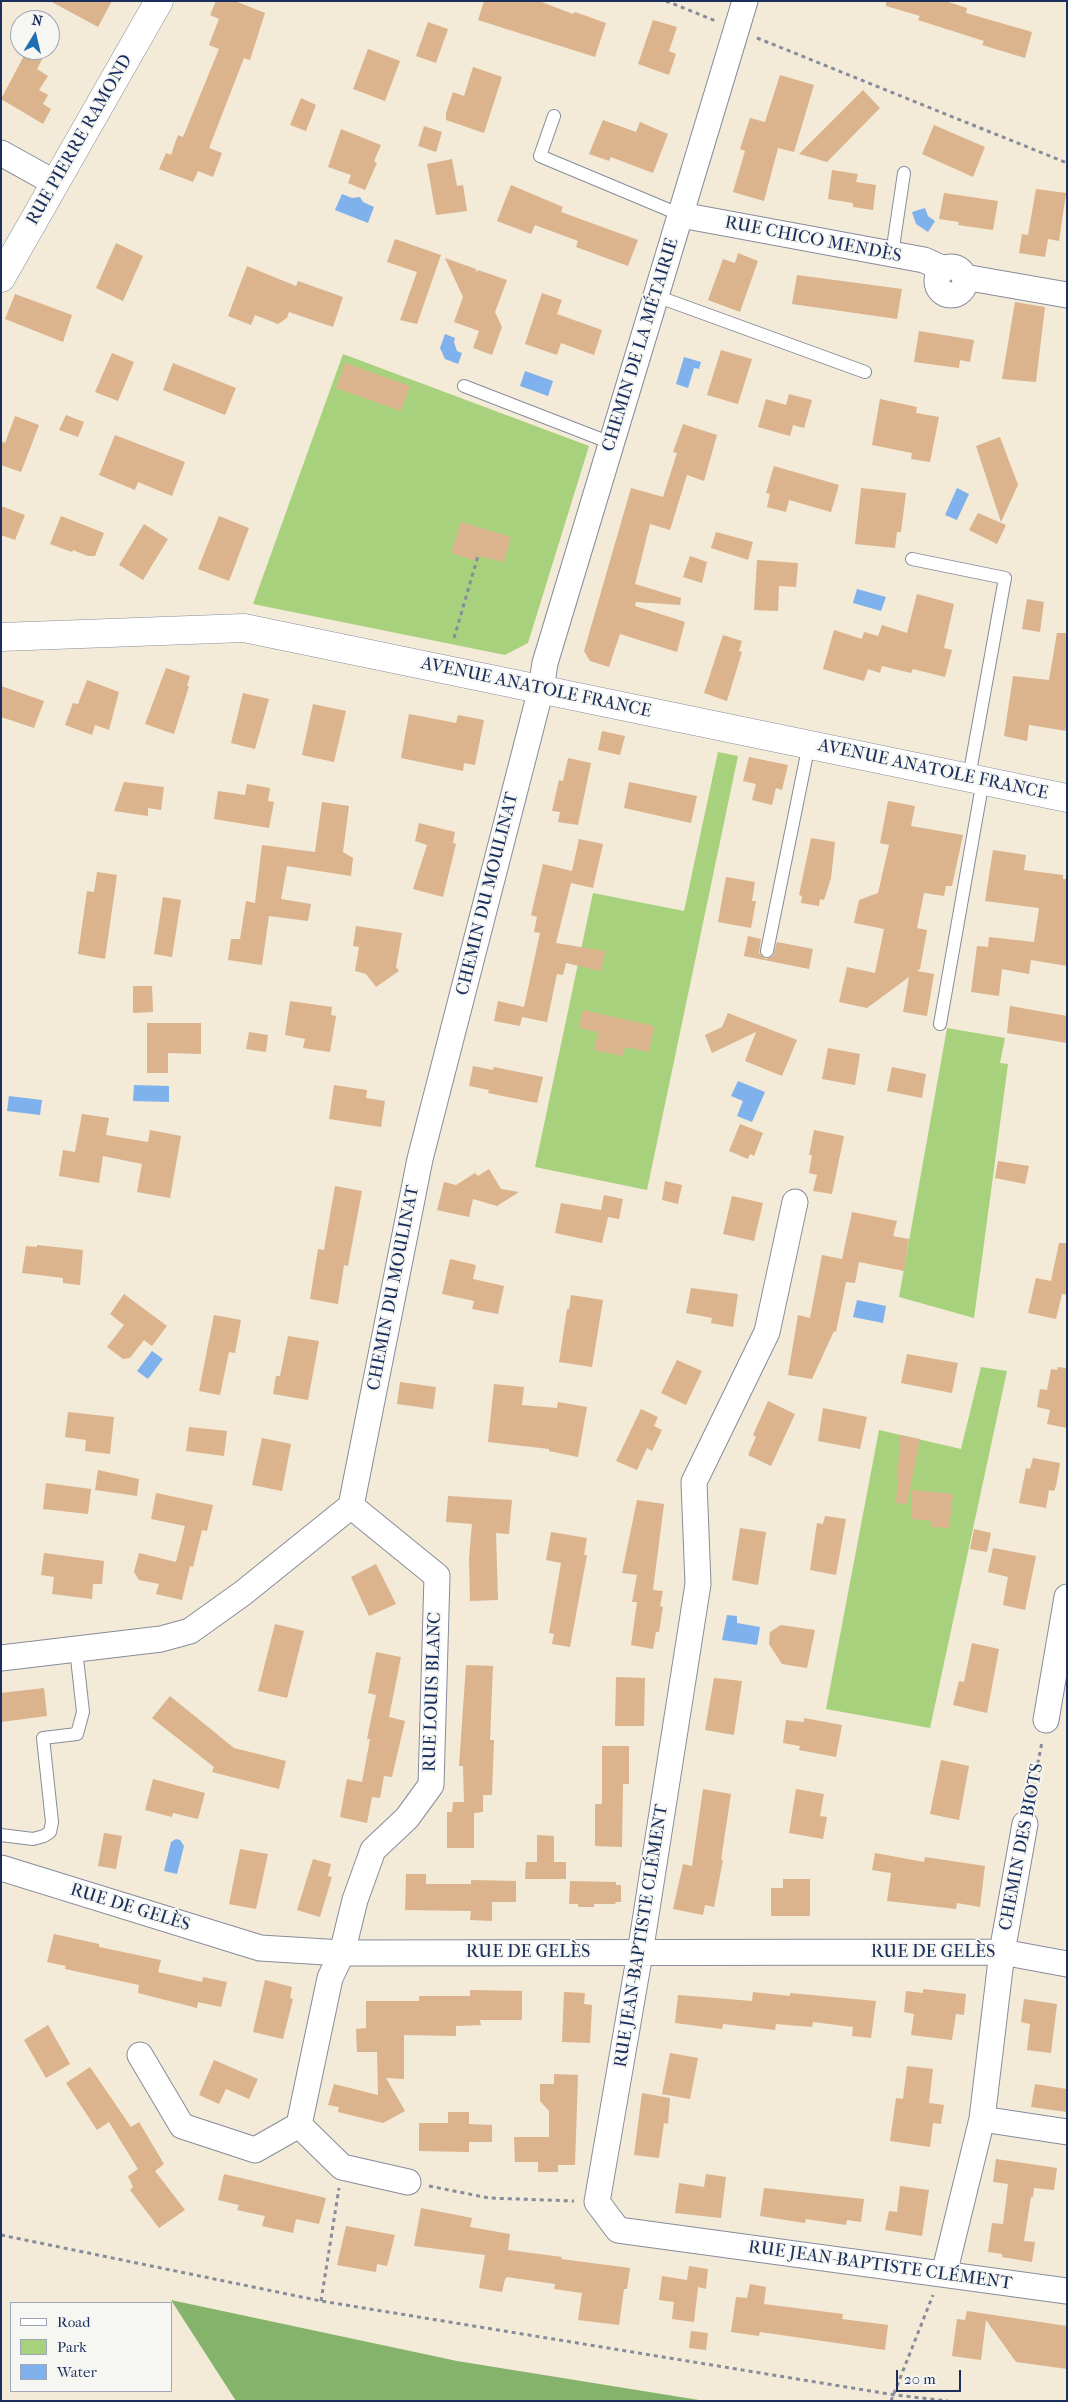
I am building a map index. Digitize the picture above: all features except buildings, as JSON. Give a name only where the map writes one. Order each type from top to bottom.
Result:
[{"type":"street","name":"RUE PIERRE RAMOND","points":[[1,278],[159,1]]},
{"type":"street","name":"CHEMIN DE LA MÉTAIRIE","points":[[541,689],[545,663],[745,1]]},
{"type":"street","points":[[1,153],[55,183]]},
{"type":"street","name":"RUE CHICO MENDÈS","points":[[681,215],[924,260],[954,273],[1067,295]]},
{"type":"street","name":"AVENUE ANATOLE FRANCE","points":[[1,637],[244,628],[1067,798]]},
{"type":"street","name":"CHEMIN DU MOULINAT","points":[[351,1506],[420,1159],[541,689]]},
{"type":"street","name":"RUE JEAN-BAPTISTE CLÉMENT","points":[[795,1202],[768,1332],[694,1482],[698,1584],[640,1953],[597,2202],[618,2230],[1067,2291]]},
{"type":"street","points":[[1,1658],[161,1639],[190,1631],[244,1593],[351,1506]]},
{"type":"street","name":"RUE LOUIS BLANC","points":[[299,2125],[330,1978],[342,1953],[355,1900],[374,1850],[407,1818],[431,1785],[437,1576],[351,1506]]},
{"type":"street","points":[[1046,1720],[1067,1597]]},
{"type":"street","name":"CHEMIN DES BIOTS","points":[[944,2274],[982,2119],[1002,1952],[1025,1824]]},
{"type":"street","name":"RUE DE GELÈS","points":[[1,1868],[260,1948],[342,1953],[1002,1952],[1067,1964]]},
{"type":"street","points":[[140,2055],[182,2126],[198,2133],[255,2150],[299,2125],[342,2167],[408,2182]]},
{"type":"street","points":[[982,2119],[1067,2132]]},
{"type":"lane","points":[[554,116],[540,156],[681,215]]},
{"type":"lane","points":[[892,254],[904,173]]},
{"type":"lane","points":[[656,296],[865,372]]},
{"type":"lane","points":[[464,386],[612,443]]},
{"type":"lane","points":[[912,559],[1006,578],[940,1024]]},
{"type":"lane","points":[[767,951],[808,744]]},
{"type":"lane","points":[[1,1835],[33,1839],[50,1832],[52,1822],[43,1738],[77,1734],[83,1712],[76,1649]]},
{"type":"path","points":[[666,1],[1067,163]]},
{"type":"path","points":[[454,638],[478,556]]},
{"type":"path","name":"CHEMIN DES BIOTS","points":[[1025,1824],[1046,1720]]},
{"type":"path","points":[[321,2301],[342,2167]]},
{"type":"path","points":[[408,2182],[489,2198],[597,2202]]},
{"type":"path","points":[[1,2235],[321,2301],[895,2395],[948,2401]]},
{"type":"path","points":[[891,2401],[895,2395],[929,2302],[944,2274]]},
{"type":"green space","points":[[343,354],[589,446],[528,643],[505,655],[253,604]]},
{"type":"green space","points":[[718,752],[738,756],[647,1190],[535,1167],[593,893],[684,911]]},
{"type":"green space","points":[[947,1028],[1005,1038],[1000,1063],[1008,1064],[974,1318],[899,1297]]},
{"type":"green space","points":[[981,1367],[1007,1371],[930,1728],[826,1709],[879,1430],[961,1449]]},
{"type":"green space","points":[[171,2300],[457,2361],[705,2401],[236,2401]]},
{"type":"water","points":[[342,194],[352,198],[360,197],[363,202],[374,207],[368,223],[335,210]]},
{"type":"water","points":[[925,208],[928,216],[935,221],[928,232],[916,224],[912,212]]},
{"type":"water","points":[[445,334],[455,338],[454,342],[457,351],[462,353],[458,364],[445,359],[440,348]]},
{"type":"water","points":[[684,357],[701,362],[699,369],[694,368],[688,388],[676,384]]},
{"type":"water","points":[[525,371],[553,381],[548,396],[520,386]]},
{"type":"water","points":[[957,488],[969,494],[957,520],[945,515]]},
{"type":"water","points":[[857,589],[886,597],[881,611],[853,603]]},
{"type":"water","points":[[738,1081],[765,1092],[752,1122],[737,1116],[743,1101],[731,1096]]},
{"type":"water","points":[[134,1085],[169,1086],[169,1102],[133,1101]]},
{"type":"water","points":[[9,1096],[42,1100],[40,1115],[7,1111]]},
{"type":"water","points":[[857,1300],[886,1306],[883,1323],[853,1317]]},
{"type":"water","points":[[152,1351],[163,1359],[148,1379],[137,1371]]},
{"type":"water","points":[[727,1615],[737,1616],[737,1623],[760,1627],[757,1645],[722,1640]]},
{"type":"water","points":[[176,1839],[180,1840],[184,1846],[177,1874],[164,1871],[171,1842]]}]
